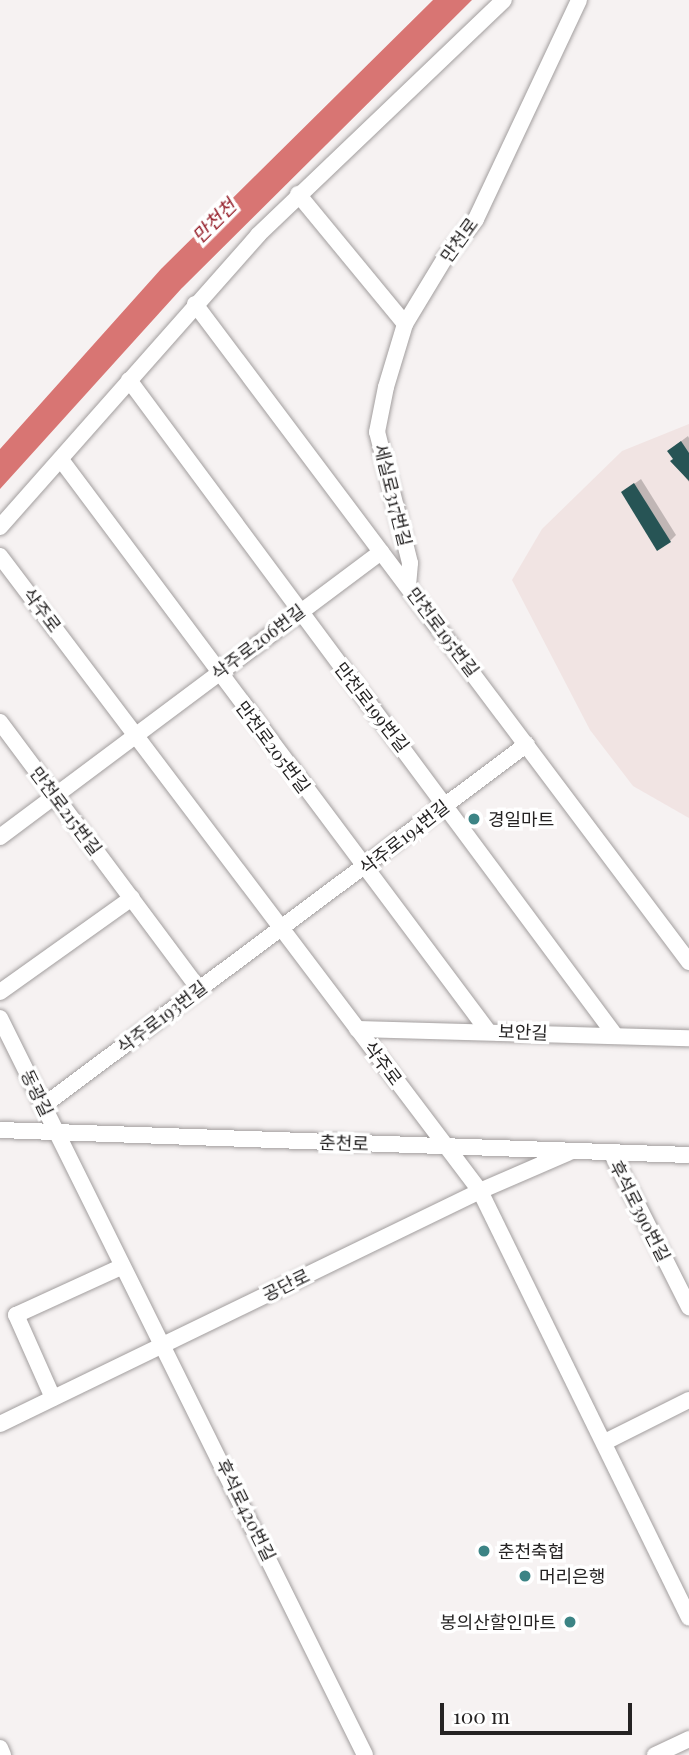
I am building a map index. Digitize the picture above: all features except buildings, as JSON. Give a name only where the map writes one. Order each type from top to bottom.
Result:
[{"type":"street","points":[[0,527],[62,461],[195,304],[298,194],[504,0]]},
{"type":"street","name":"만천로","points":[[405,324],[445,258],[476,219],[579,0]]},
{"type":"street","points":[[298,194],[405,324]]},
{"type":"street","name":"만천로195번길","points":[[195,304],[689,962]]},
{"type":"street","name":"세실로317번길","points":[[405,324],[377,432],[410,563],[408,586]]},
{"type":"street","name":"만천로199번길","points":[[129,380],[615,1035]]},
{"type":"street","name":"만천로205번길","points":[[62,461],[217,673],[488,1031]]},
{"type":"street","name":"삭주로206번길","points":[[0,837],[139,737],[217,673],[381,552]]},
{"type":"street","name":"삭주로","points":[[0,556],[480,1191],[689,1618]]},
{"type":"street","name":"만천로215번길","points":[[0,722],[199,989]]},
{"type":"street","name":"삭주로194번길","points":[[280,927],[366,867],[527,744]]},
{"type":"street","points":[[0,992],[132,898]]},
{"type":"street","name":"삭주로193번길","points":[[43,1106],[280,927]]},
{"type":"street","name":"동광길","points":[[0,1018],[55,1131]]},
{"type":"street","name":"보안길","points":[[357,1029],[689,1038]]},
{"type":"street","name":"춘천로","points":[[0,1130],[689,1155]]},
{"type":"street","name":"후석로420번길","points":[[55,1131],[121,1267],[164,1344],[365,1755]]},
{"type":"street","name":"공단로","points":[[0,1424],[480,1191],[573,1151]]},
{"type":"street","name":"후석로390번길","points":[[611,1153],[689,1307]]},
{"type":"street","points":[[52,1398],[16,1315],[121,1267]]},
{"type":"street","points":[[605,1442],[689,1400]]},
{"type":"street","points":[[655,1755],[689,1739]]},
{"type":"street","points":[[0,1748],[3,1755]]},
{"type":"shaded area","points":[[689,424],[689,818],[633,786],[590,730],[512,580],[542,529],[622,451]]},
{"type":"water","name":"만천천","points":[[433,0],[472,0],[181,289],[0,489],[0,449],[161,269]]},
{"type":"place","name":"경일마트","points":[[474,819]]},
{"type":"place","name":"춘천축협","points":[[484,1551]]},
{"type":"place","name":"머리은행","points":[[525,1576]]},
{"type":"place","name":"봉의산할인마트","points":[[570,1622]]}]
